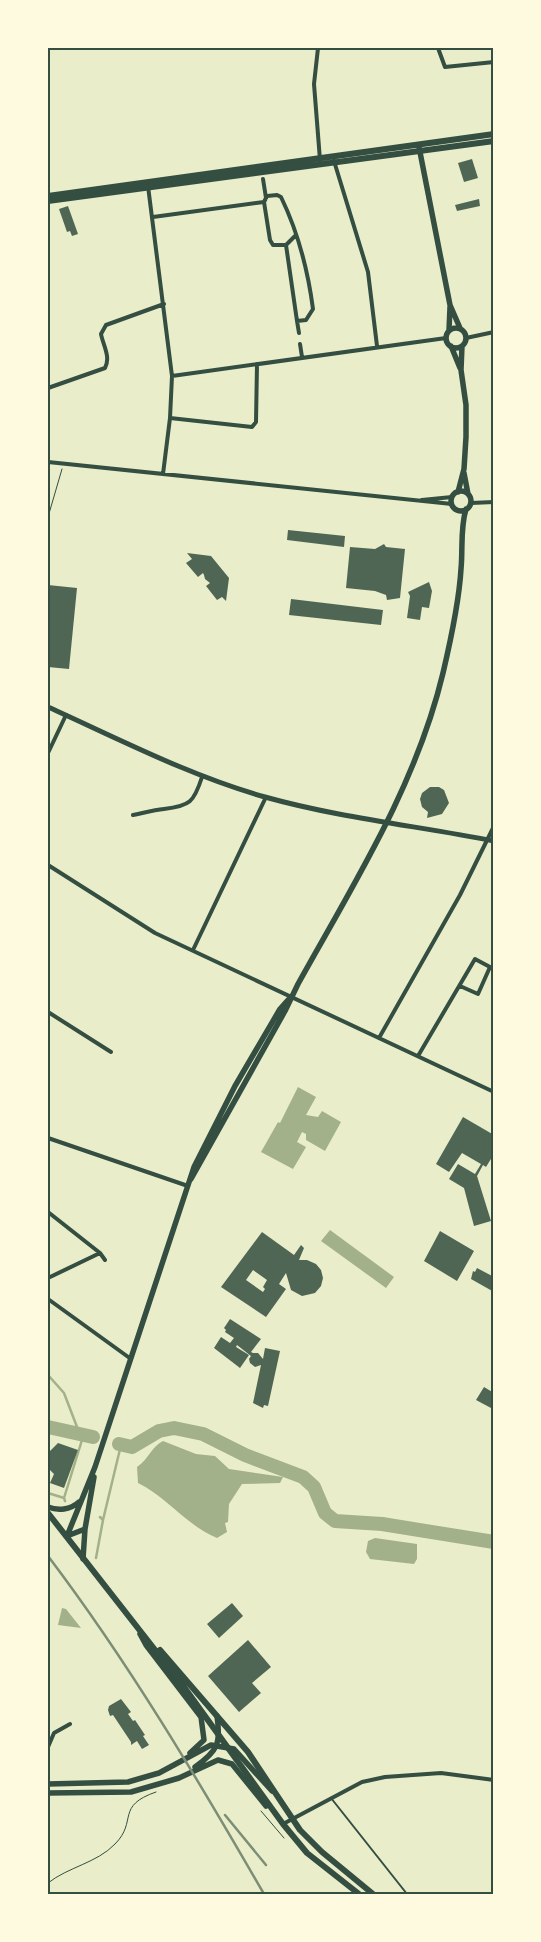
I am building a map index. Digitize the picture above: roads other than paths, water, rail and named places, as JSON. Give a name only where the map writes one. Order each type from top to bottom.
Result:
[{"type":"main road","points":[[419,148],[494,134]]},
{"type":"main road","points":[[48,201],[320,160],[494,141]]},
{"type":"main road","points":[[419,148],[450,305],[466,338],[462,346],[461,370],[466,405],[464,469],[458,492],[452,497],[452,504],[458,510],[462,523]]},
{"type":"main road","points":[[48,196],[148,185]]},
{"type":"main road","points":[[450,305],[449,330],[446,338],[461,370]]},
{"type":"main road","points":[[449,330],[460,328]]},
{"type":"main road","points":[[451,346],[462,346]]},
{"type":"main road","points":[[83,1559],[85,1529],[96,1468],[188,1186],[388,822],[422,747],[443,674],[462,568],[462,523],[470,498],[464,469]]},
{"type":"main road","points":[[458,492],[470,498]]},
{"type":"main road","points":[[458,510],[466,509]]},
{"type":"main road","points":[[67,1536],[96,1468]]},
{"type":"main road","points":[[48,1507],[62,1510],[74,1506],[82,1499]]},
{"type":"main road","points":[[48,1513],[220,1737],[282,1824]]},
{"type":"main road","points":[[67,1536],[85,1529]]},
{"type":"main road","points":[[137,1628],[154,1643],[248,1752],[291,1819],[322,1852],[374,1894]]},
{"type":"main road","points":[[137,1628],[146,1645],[201,1718],[204,1728],[204,1740],[196,1750],[159,1773]]},
{"type":"main road","points":[[152,1787],[194,1768],[211,1756],[220,1737],[217,1716]]},
{"type":"main road","points":[[48,1784],[128,1782],[159,1773],[211,1745],[234,1749],[275,1795]]},
{"type":"main road","points":[[48,1793],[132,1792],[179,1778],[218,1760],[224,1760],[232,1764],[307,1853],[359,1894]]},
{"type":"street","points":[[318,48],[314,84],[320,160]]},
{"type":"street","points":[[438,48],[445,67],[494,62]]},
{"type":"street","points":[[333,159],[368,272],[377,346]]},
{"type":"street","points":[[263,179],[271,243],[276,246],[286,245],[295,236]]},
{"type":"street","points":[[148,185],[172,376],[170,418],[163,474]]},
{"type":"street","points":[[153,217],[265,200],[272,195],[281,197],[307,267],[313,309],[309,318],[297,321]]},
{"type":"street","points":[[286,245],[299,333]]},
{"type":"street","points":[[48,388],[105,368],[108,362],[101,334],[106,325],[164,304]]},
{"type":"street","points":[[466,338],[494,332]]},
{"type":"street","points":[[172,376],[377,346],[446,338]]},
{"type":"street","points":[[300,344],[302,357]]},
{"type":"street","points":[[170,418],[252,427],[256,422],[256,364]]},
{"type":"street","points":[[48,462],[452,504]]},
{"type":"street","points":[[412,501],[452,497]]},
{"type":"street","points":[[470,498],[494,502]]},
{"type":"street","points":[[48,707],[202,777],[266,797],[388,822],[491,840]]},
{"type":"street","points":[[48,753],[66,715]]},
{"type":"street","points":[[133,816],[162,809],[182,807],[194,797],[202,777]]},
{"type":"street","points":[[193,950],[266,797]]},
{"type":"street","points":[[379,1038],[491,840],[494,826]]},
{"type":"street","points":[[48,864],[156,933],[494,1092]]},
{"type":"street","points":[[418,1056],[474,959],[490,967],[478,994],[460,986]]},
{"type":"street","points":[[48,1012],[111,1052]]},
{"type":"street","points":[[48,1138],[188,1186]]},
{"type":"street","points":[[48,1212],[100,1253],[105,1260]]},
{"type":"street","points":[[48,1278],[100,1253]]},
{"type":"street","points":[[48,1299],[130,1359]]},
{"type":"street","points":[[48,1747],[54,1732],[70,1724]]},
{"type":"street","points":[[282,1824],[362,1782],[385,1777],[441,1773],[494,1780]]},
{"type":"lane","points":[[331,1798],[407,1894]]},
{"type":"waterway","points":[[48,1375],[64,1393],[82,1440],[64,1498]]},
{"type":"waterway","points":[[48,1427],[93,1437]]},
{"type":"waterway","points":[[119,1444],[132,1447],[159,1431],[174,1428],[203,1434],[245,1455],[303,1477],[314,1487],[325,1513],[335,1521],[382,1524],[494,1542]]},
{"type":"waterway","points":[[100,1517],[103,1520],[121,1445]]},
{"type":"waterway","points":[[48,1493],[64,1498],[65,1501]]},
{"type":"waterway","points":[[96,1558],[103,1520]]},
{"type":"railway","points":[[48,1556],[78,1596],[134,1679],[188,1764],[264,1894]]},
{"type":"railway","points":[[225,1815],[266,1865]]}]
